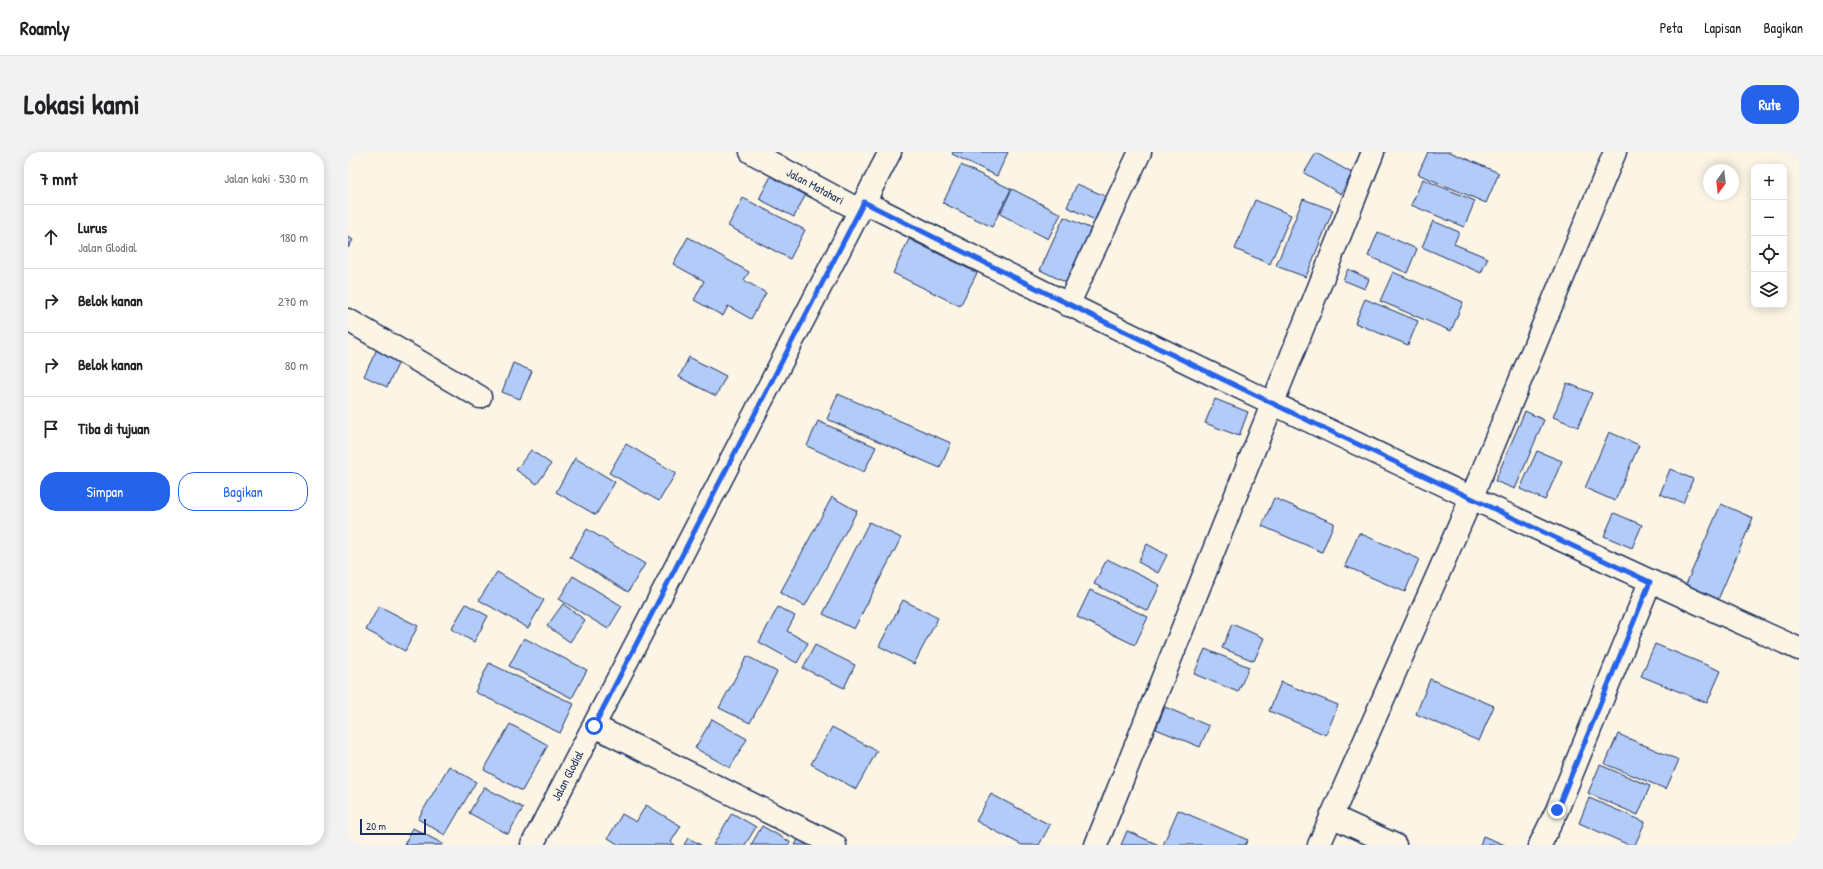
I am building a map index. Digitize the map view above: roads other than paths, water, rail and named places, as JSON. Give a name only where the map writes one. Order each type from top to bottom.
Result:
[{"type":"street","name":"Jalan Matahari","points":[[751,152],[1471,498],[1650,582],[1799,649]]},
{"type":"street","name":"Jalan Glodial","points":[[532,845],[890,152]]},
{"type":"street","points":[[1068,305],[1140,152]]},
{"type":"street","points":[[1096,845],[1373,152]]},
{"type":"street","points":[[1319,845],[1471,498],[1615,152]]},
{"type":"street","points":[[348,320],[480,397]]},
{"type":"street","points":[[1540,845],[1557,810],[1650,582]]},
{"type":"street","points":[[594,726],[835,845]]},
{"type":"street","points":[[1331,816],[1395,845]]}]
